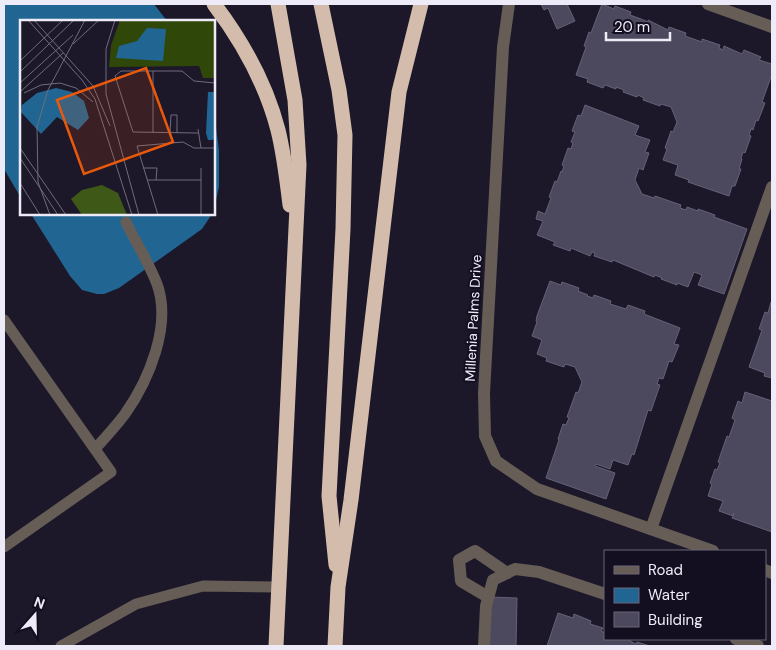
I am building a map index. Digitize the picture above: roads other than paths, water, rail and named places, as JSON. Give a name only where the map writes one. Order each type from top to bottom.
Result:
[{"type":"highway","points":[[214,4],[250,58],[278,129],[286,170],[294,269]]},
{"type":"highway","points":[[276,646],[299,165],[295,100],[278,4]]},
{"type":"highway","points":[[321,4],[339,90],[344,135],[343,229],[329,496],[338,586]]},
{"type":"highway","points":[[335,646],[338,586],[353,490],[399,92],[421,4]]},
{"type":"street","name":"Millenia Palms Drive","points":[[509,4],[503,47],[500,99],[484,393],[485,436],[496,461],[537,489],[709,550]]},
{"type":"street","points":[[708,4],[772,27]]},
{"type":"street","points":[[651,529],[772,187]]},
{"type":"street","points":[[488,597],[461,581],[459,560],[475,551],[507,573]]},
{"type":"street","points":[[484,646],[486,606],[493,580],[515,569],[539,572],[604,594]]},
{"type":"street","points":[[739,640],[758,646]]},
{"type":"lane","points":[[95,449],[125,414],[138,392],[150,368],[162,324],[162,306],[157,285],[126,222]]},
{"type":"lane","points":[[4,320],[111,472],[4,547]]},
{"type":"lane","points":[[61,646],[136,604],[203,586],[279,587]]},
{"type":"water","points":[[4,4],[154,4],[166,20],[20,20],[20,196],[4,169]]},
{"type":"water","points":[[215,120],[219,150],[219,187],[215,205]]},
{"type":"water","points":[[32,215],[211,215],[202,229],[119,288],[104,294],[97,294],[82,290],[70,276]]}]
